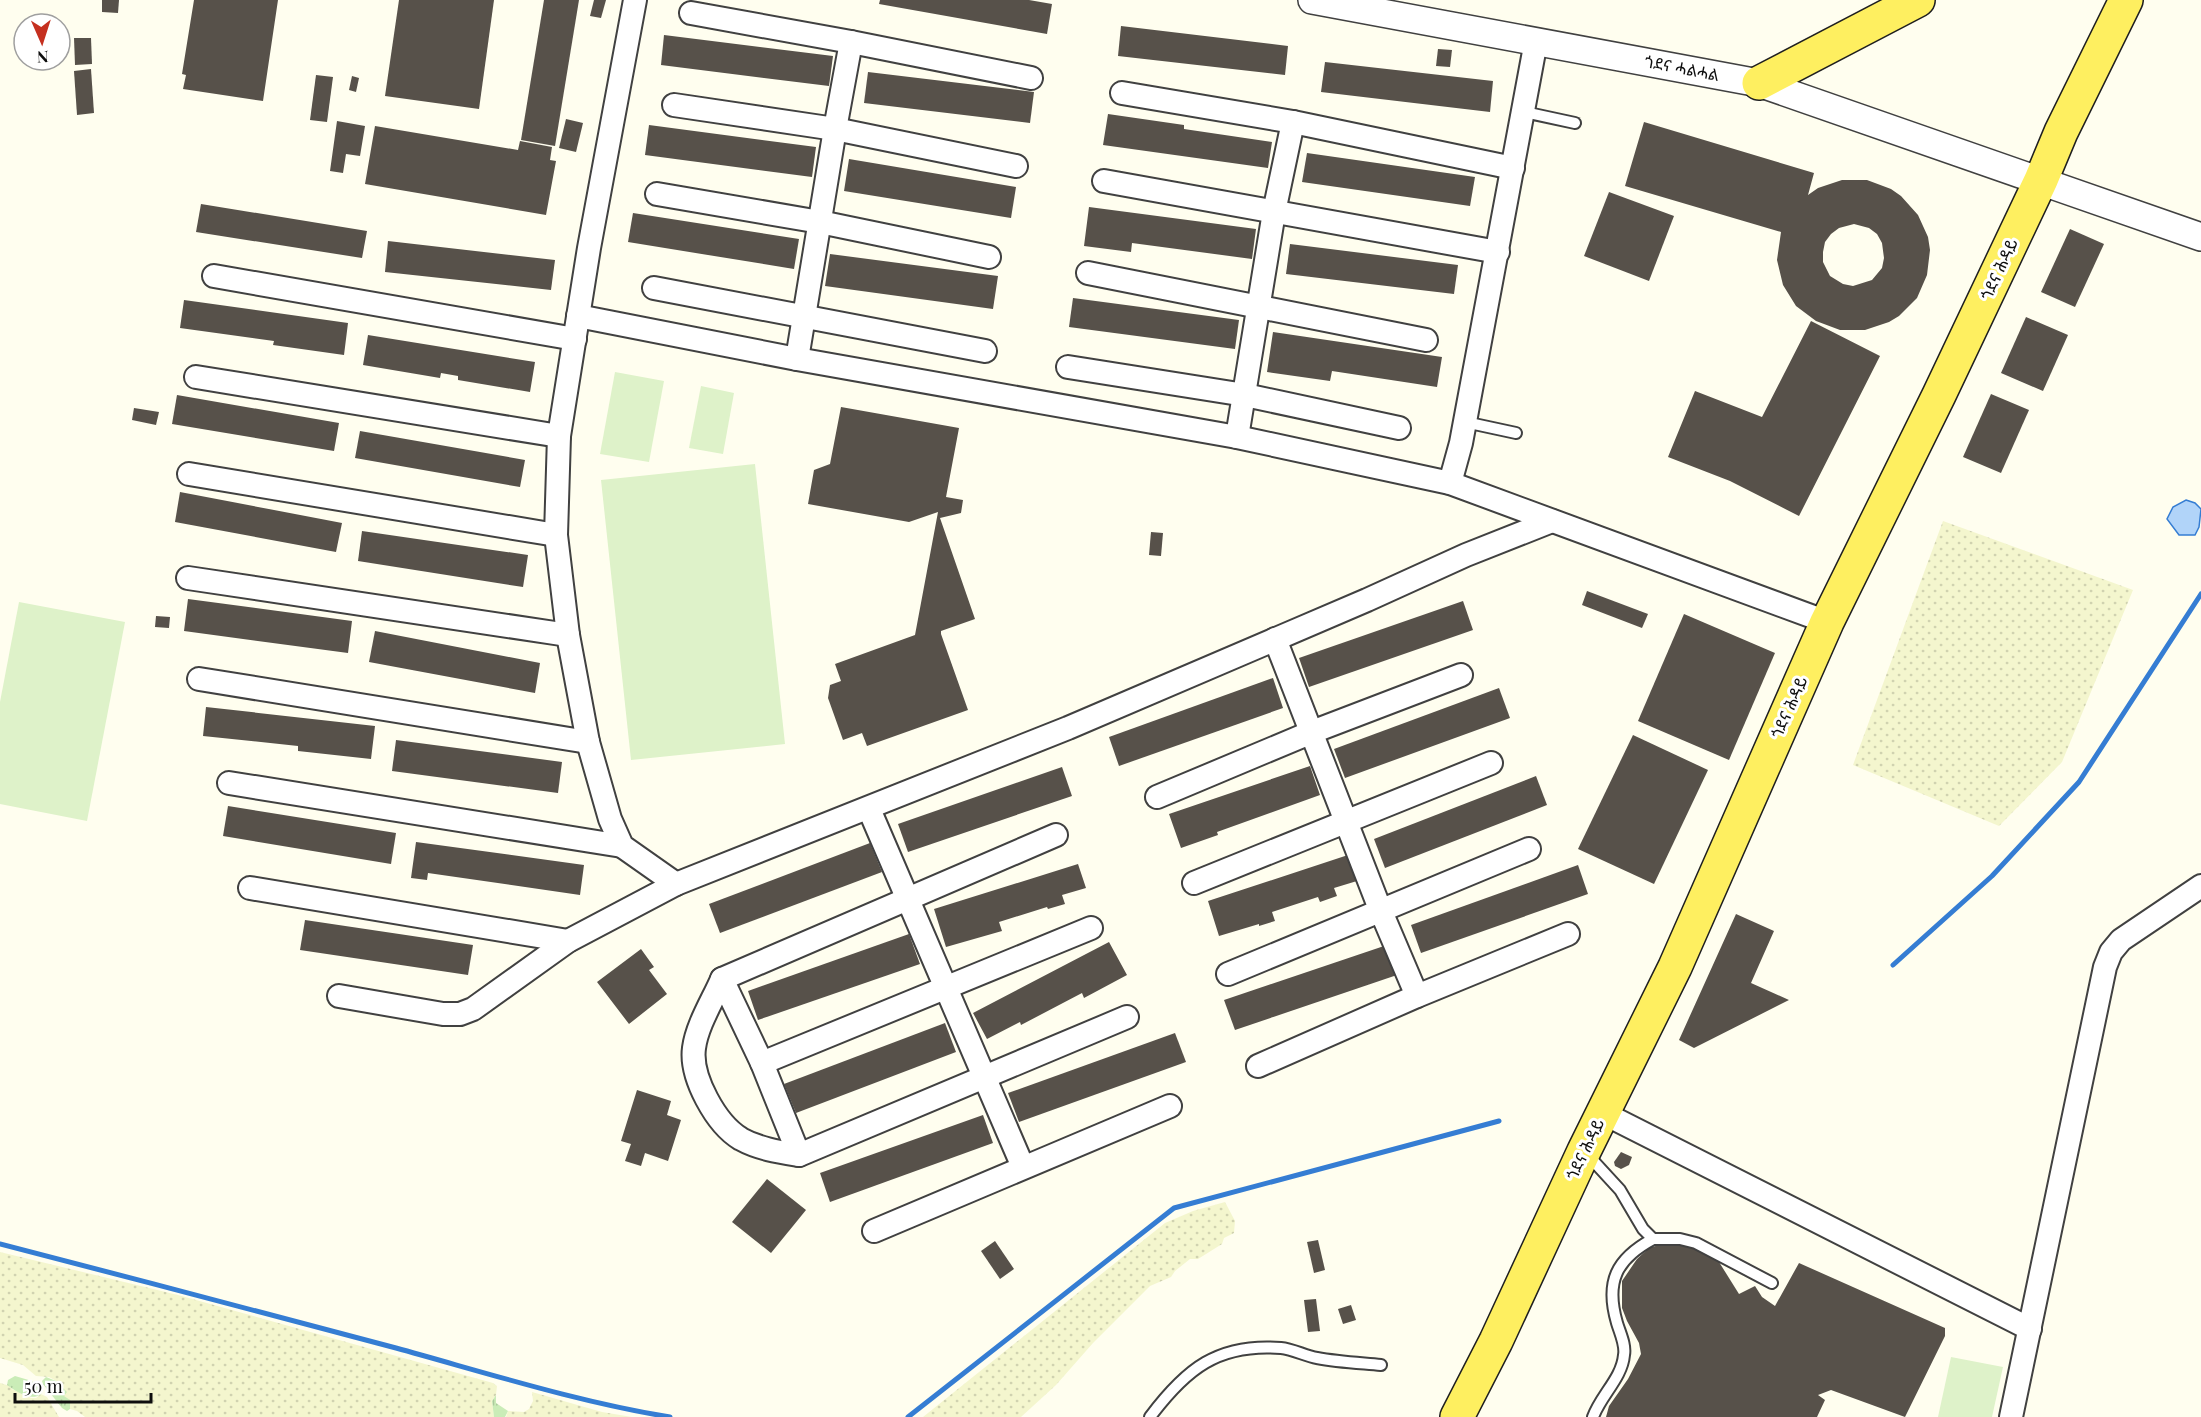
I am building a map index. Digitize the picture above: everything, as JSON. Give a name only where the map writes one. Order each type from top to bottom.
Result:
[{"type":"main road","points":[[1758,82],[1918,0]]},
{"type":"main road","name":"ጎደና ሕዳይ","points":[[1457,1417],[1496,1341],[1584,1151],[1675,967],[1827,622],[1939,396],[2041,180],[2061,132],[2126,0]]},
{"type":"street","points":[[622,846],[610,819],[588,742],[568,635],[556,535],[559,436],[578,316],[635,0]]},
{"type":"street","name":"ጎደና ሓልሓል","points":[[1312,0],[1758,82],[2201,237]]},
{"type":"street","points":[[691,13],[1031,78]]},
{"type":"street","points":[[1450,483],[1465,422],[1536,41]]},
{"type":"street","points":[[797,359],[851,42]]},
{"type":"street","points":[[1122,93],[1293,122],[1513,168]]},
{"type":"street","points":[[674,105],[835,129],[1016,166]]},
{"type":"street","points":[[1237,437],[1274,212],[1293,122]]},
{"type":"street","points":[[1104,181],[1498,252]]},
{"type":"street","points":[[657,194],[820,222],[989,258]]},
{"type":"street","points":[[1088,273],[1426,340]]},
{"type":"street","points":[[214,276],[575,339]]},
{"type":"street","points":[[654,288],[986,351]]},
{"type":"street","points":[[578,316],[797,359],[1237,437],[1450,483],[1827,622]]},
{"type":"street","points":[[1068,367],[1245,395],[1399,428]]},
{"type":"street","points":[[196,377],[559,436]]},
{"type":"street","points":[[189,474],[556,535]]},
{"type":"street","points":[[339,996],[443,1014],[460,1014],[473,1009],[568,941],[676,884],[1068,728],[1466,555],[1552,521]]},
{"type":"street","points":[[189,578],[568,635]]},
{"type":"street","points":[[1275,639],[1380,909],[1418,996]]},
{"type":"street","points":[[1157,797],[1312,732],[1461,675]]},
{"type":"street","points":[[199,679],[588,742]]},
{"type":"street","points":[[1194,883],[1491,763]]},
{"type":"street","points":[[229,783],[622,846],[676,884]]},
{"type":"street","points":[[869,809],[1023,1167]]},
{"type":"street","points":[[1056,835],[722,979],[694,1048],[695,1071],[708,1103],[740,1139],[767,1149],[799,1155],[1127,1017]]},
{"type":"street","points":[[1228,974],[1529,849]]},
{"type":"street","points":[[2011,1417],[2105,967],[2111,952],[2121,940],[2201,886]]},
{"type":"street","points":[[250,888],[568,941]]},
{"type":"street","points":[[762,1063],[1091,928]]},
{"type":"street","points":[[1258,1066],[1568,934]]},
{"type":"street","points":[[722,979],[762,1063],[799,1155]]},
{"type":"street","points":[[874,1231],[1170,1106]]},
{"type":"street","points":[[1603,1113],[2030,1329]]},
{"type":"lane","points":[[1524,112],[1575,123]]},
{"type":"lane","points":[[1465,422],[1516,432]]},
{"type":"lane","points":[[1584,1151],[1620,1190],[1643,1229],[1653,1239]]},
{"type":"lane","points":[[1642,1245],[1643,1229]]},
{"type":"lane","points":[[1593,1417],[1596,1408],[1622,1367],[1625,1352],[1611,1297],[1613,1284],[1617,1270],[1642,1245],[1653,1239],[1680,1239],[1696,1243],[1772,1283]]},
{"type":"lane","points":[[1150,1417],[1184,1378],[1205,1361],[1226,1353],[1282,1348],[1340,1362],[1381,1365]]},
{"type":"green space","points":[[615,372],[664,381],[649,462],[600,454]]},
{"type":"green space","points":[[701,386],[734,393],[723,454],[689,448]]},
{"type":"green space","points":[[755,464],[785,744],[631,760],[601,480]]},
{"type":"green space","points":[[1943,521],[2133,590],[2062,762],[1999,826],[1853,765]]},
{"type":"green space","points":[[19,602],[125,622],[87,821],[0,804],[0,702]]},
{"type":"green space","points":[[1225,1202],[1235,1221],[1234,1233],[1224,1238],[1222,1244],[1198,1259],[1190,1259],[1171,1277],[1150,1286],[1093,1343],[1056,1385],[1021,1417],[923,1417],[1165,1223],[1193,1211]]},
{"type":"green space","points":[[0,1252],[178,1295],[493,1383],[497,1386],[496,1395],[492,1401],[494,1417],[85,1417],[70,1409],[67,1399],[63,1396],[63,1387],[60,1383],[49,1377],[36,1376],[23,1365],[0,1358]]},
{"type":"green space","points":[[1951,1357],[2003,1367],[1992,1417],[1938,1417]]},
{"type":"green space","points":[[15,1376],[32,1381],[42,1391],[41,1394],[28,1396],[7,1385],[8,1380]]},
{"type":"green space","points":[[46,1377],[56,1381],[67,1392],[64,1396],[70,1400],[70,1409],[67,1411],[62,1408],[43,1384],[42,1381]]},
{"type":"green space","points":[[0,1383],[31,1398],[36,1398],[41,1394],[47,1397],[59,1417],[0,1417]]},
{"type":"green space","points":[[532,1392],[602,1412],[632,1417],[506,1417],[508,1411],[524,1412],[529,1409],[533,1401]]},
{"type":"green space","points":[[496,1395],[496,1403],[508,1411],[505,1417],[494,1417],[492,1401]]},
{"type":"water","points":[[2186,500],[2195,503],[2201,509],[2199,527],[2195,535],[2179,535],[2167,519],[2173,507]]},
{"type":"building","points":[[102,0],[119,0],[118,13],[102,12]]},
{"type":"building","points":[[194,0],[278,0],[263,101],[183,89],[186,75],[182,74]]},
{"type":"building","points":[[399,0],[494,0],[479,109],[385,96]]},
{"type":"building","points":[[544,0],[579,0],[555,146],[521,140]]},
{"type":"building","points":[[594,0],[606,0],[601,18],[590,16]]},
{"type":"building","points":[[880,0],[1029,0],[1052,4],[1047,34],[879,4]]},
{"type":"building","points":[[1121,26],[1288,46],[1285,75],[1118,56]]},
{"type":"building","points":[[664,35],[833,56],[829,86],[661,65]]},
{"type":"building","points":[[74,38],[91,38],[92,64],[75,65]]},
{"type":"building","points":[[1438,49],[1452,50],[1450,67],[1436,66]]},
{"type":"building","points":[[1325,62],[1493,81],[1490,112],[1321,92]]},
{"type":"building","points":[[91,69],[94,113],[77,115],[74,71]]},
{"type":"building","points":[[868,72],[1034,92],[1030,123],[864,103]]},
{"type":"building","points":[[316,75],[333,77],[327,122],[310,120]]},
{"type":"building","points":[[352,76],[359,78],[356,92],[349,90]]},
{"type":"building","points":[[1108,114],[1184,125],[1184,129],[1272,142],[1268,168],[1103,145]]},
{"type":"building","points":[[566,119],[583,123],[576,152],[559,148]]},
{"type":"building","points":[[337,121],[365,126],[360,156],[346,154],[343,173],[330,171]]},
{"type":"building","points":[[1644,122],[1814,173],[1808,195],[1818,188],[1842,180],[1867,180],[1891,189],[1901,196],[1918,215],[1928,237],[1930,250],[1927,275],[1917,298],[1899,316],[1865,330],[1840,330],[1816,321],[1796,306],[1783,285],[1777,260],[1781,232],[1625,186]],"holes":[[[1854,224],[1869,228],[1877,234],[1882,243],[1884,258],[1882,268],[1872,280],[1853,286],[1843,284],[1830,276],[1823,262],[1823,252],[1825,242],[1831,234],[1839,228]]]},
{"type":"building","points":[[649,125],[816,147],[812,177],[645,155]]},
{"type":"building","points":[[375,126],[518,150],[520,141],[552,147],[550,160],[556,161],[546,215],[365,184]]},
{"type":"building","points":[[1307,153],[1475,177],[1470,206],[1302,182]]},
{"type":"building","points":[[849,159],[1016,187],[1011,218],[844,191]]},
{"type":"building","points":[[1609,192],[1674,216],[1649,281],[1584,256]]},
{"type":"building","points":[[201,204],[367,231],[362,258],[196,232]]},
{"type":"building","points":[[1089,207],[1256,229],[1252,259],[1132,243],[1131,252],[1084,246]]},
{"type":"building","points":[[633,213],[799,239],[794,269],[628,242]]},
{"type":"building","points":[[2070,229],[2104,244],[2075,307],[2041,292]]},
{"type":"building","points":[[388,241],[555,260],[551,290],[385,272]]},
{"type":"building","points":[[1290,244],[1458,265],[1454,294],[1286,274]]},
{"type":"building","points":[[830,254],[998,276],[993,309],[825,286]]},
{"type":"building","points":[[1073,298],[1239,320],[1235,349],[1069,327]]},
{"type":"building","points":[[184,300],[348,323],[344,355],[273,345],[274,341],[180,328]]},
{"type":"building","points":[[2026,317],[2068,335],[2043,391],[2001,373]]},
{"type":"building","points":[[1811,321],[1880,356],[1799,516],[1730,481],[1668,457],[1695,391],[1762,417]]},
{"type":"building","points":[[1273,332],[1442,357],[1437,387],[1332,371],[1330,381],[1267,372]]},
{"type":"building","points":[[368,335],[535,362],[530,392],[458,380],[458,376],[441,373],[440,378],[363,365]]},
{"type":"building","points":[[1991,394],[2029,410],[2001,473],[1963,457]]},
{"type":"building","points":[[177,395],[339,423],[334,451],[172,424]]},
{"type":"building","points":[[841,407],[959,428],[946,497],[963,500],[961,513],[940,518],[975,619],[941,631],[968,710],[867,746],[862,733],[843,740],[828,698],[830,685],[841,681],[835,664],[915,635],[938,512],[909,522],[808,504],[814,470],[830,464]]},
{"type":"building","points":[[134,408],[159,412],[156,425],[132,420]]},
{"type":"building","points":[[360,431],[525,460],[520,487],[355,458]]},
{"type":"building","points":[[180,492],[342,523],[336,552],[175,522]]},
{"type":"building","points":[[362,531],[528,555],[523,587],[358,561]]},
{"type":"building","points":[[1151,532],[1163,533],[1161,556],[1149,555]]},
{"type":"building","points":[[1587,591],[1648,614],[1642,628],[1582,605]]},
{"type":"building","points":[[188,599],[352,621],[348,653],[184,631]]},
{"type":"building","points":[[1463,601],[1473,630],[1309,687],[1299,658]]},
{"type":"building","points":[[1684,614],[1775,653],[1729,760],[1638,721]]},
{"type":"building","points":[[156,616],[170,617],[169,628],[155,627]]},
{"type":"building","points":[[375,631],[540,663],[535,693],[369,662]]},
{"type":"building","points":[[1273,678],[1283,708],[1119,766],[1109,737]]},
{"type":"building","points":[[1499,688],[1510,718],[1345,778],[1334,749]]},
{"type":"building","points":[[206,707],[375,726],[371,759],[298,751],[298,746],[203,736]]},
{"type":"building","points":[[1633,735],[1708,770],[1654,884],[1578,849]]},
{"type":"building","points":[[396,740],[562,762],[558,793],[392,771]]},
{"type":"building","points":[[1310,766],[1320,795],[1217,832],[1218,835],[1181,848],[1169,814]]},
{"type":"building","points":[[1062,767],[1072,796],[908,852],[898,824]]},
{"type":"building","points":[[1536,776],[1547,805],[1385,868],[1374,839]]},
{"type":"building","points":[[228,806],[396,833],[391,864],[223,836]]},
{"type":"building","points":[[416,842],[584,865],[580,895],[428,873],[427,880],[411,878]]},
{"type":"building","points":[[870,843],[882,872],[720,933],[709,904]]},
{"type":"building","points":[[1348,855],[1357,881],[1334,888],[1337,896],[1320,902],[1318,897],[1272,912],[1275,921],[1219,936],[1208,901]]},
{"type":"building","points":[[1078,864],[1086,888],[1062,895],[1065,904],[1048,909],[1047,907],[999,922],[1002,931],[946,947],[934,909]]},
{"type":"building","points":[[1578,865],[1588,894],[1421,953],[1411,925]]},
{"type":"building","points":[[1736,914],[1774,931],[1751,983],[1789,1000],[1694,1048],[1679,1040]]},
{"type":"building","points":[[305,920],[473,945],[468,975],[300,950]]},
{"type":"building","points":[[909,934],[920,964],[758,1020],[748,991]]},
{"type":"building","points":[[1109,942],[1127,975],[1084,998],[1082,993],[1021,1025],[1020,1022],[987,1039],[973,1013]]},
{"type":"building","points":[[1387,945],[1397,975],[1235,1030],[1224,1000]]},
{"type":"building","points":[[641,949],[654,967],[649,970],[667,994],[629,1024],[597,982]]},
{"type":"building","points":[[945,1023],[956,1052],[796,1113],[784,1084]]},
{"type":"building","points":[[1175,1033],[1186,1062],[1019,1122],[1008,1093]]},
{"type":"building","points":[[637,1090],[671,1101],[667,1115],[681,1120],[668,1161],[645,1153],[641,1166],[625,1161],[631,1144],[621,1141]]},
{"type":"building","points":[[983,1115],[993,1143],[830,1202],[820,1173]]},
{"type":"building","points":[[1621,1152],[1632,1157],[1629,1165],[1621,1169],[1615,1166],[1614,1162]]},
{"type":"building","points":[[767,1179],[806,1210],[771,1253],[732,1222]]},
{"type":"building","points":[[1318,1240],[1325,1270],[1314,1273],[1307,1242]]},
{"type":"building","points":[[995,1241],[1014,1269],[1000,1279],[981,1251]]},
{"type":"building","points":[[1680,1242],[1708,1254],[1719,1262],[1739,1294],[1755,1286],[1762,1297],[1775,1306],[1799,1263],[1945,1328],[1945,1336],[1905,1417],[1831,1390],[1818,1395],[1825,1400],[1817,1417],[1606,1417],[1609,1406],[1628,1379],[1641,1354],[1639,1343],[1622,1308],[1622,1281],[1637,1259],[1649,1248]]},
{"type":"building","points":[[1316,1299],[1320,1331],[1308,1332],[1304,1300]]},
{"type":"building","points":[[1351,1305],[1356,1320],[1343,1324],[1338,1309]]},
{"type":"waterway","points":[[1893,965],[1992,876],[2079,782],[2201,594]]},
{"type":"waterway","points":[[908,1417],[1174,1208],[1499,1121]]},
{"type":"waterway","points":[[0,1244],[567,1395],[670,1417]]}]
